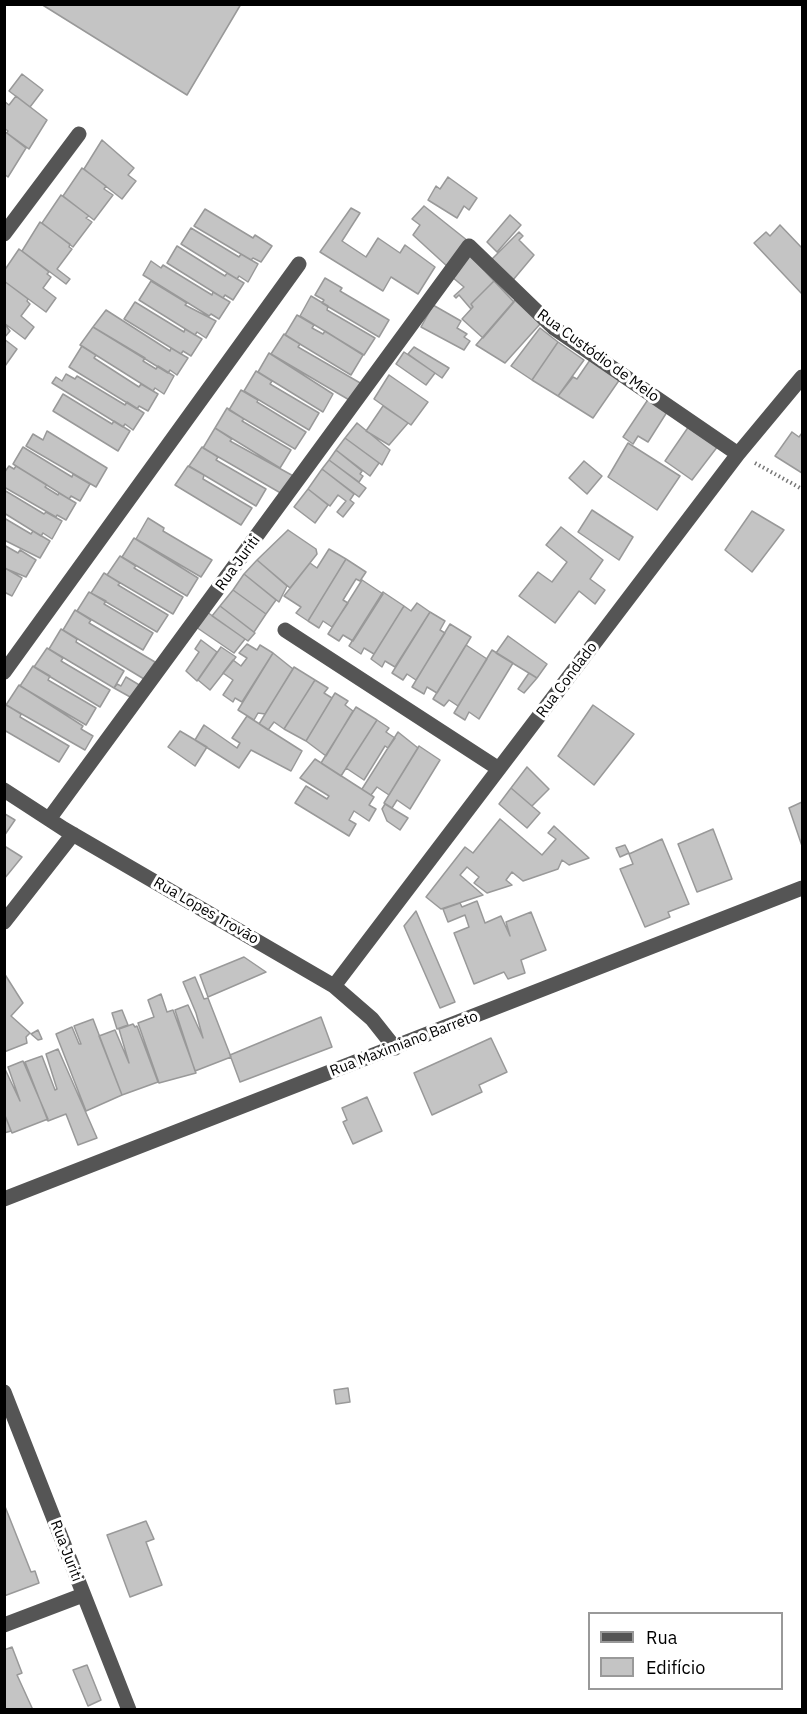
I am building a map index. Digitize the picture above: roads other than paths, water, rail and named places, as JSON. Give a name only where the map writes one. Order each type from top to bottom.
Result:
[{"type":"street","points":[[4,234],[78,134]]},
{"type":"street","name":"Rua Custódio de Melo","points":[[427,306],[469,246],[554,328],[738,454]]},
{"type":"street","points":[[4,672],[299,264]]},
{"type":"street","name":"Rua Juriti","points":[[49,819],[427,306]]},
{"type":"street","name":"Rua Condado","points":[[334,986],[738,454],[802,377]]},
{"type":"street","points":[[285,630],[499,769]]},
{"type":"street","name":"Rua Lopes Trovão","points":[[4,790],[73,834],[334,986],[372,1018],[395,1048]]},
{"type":"street","points":[[4,922],[73,834]]},
{"type":"street","name":"Rua Maximiano Barreto","points":[[4,1199],[802,888]]},
{"type":"street","name":"Rua Juriti","points":[[4,1392],[129,1710]]},
{"type":"street","points":[[4,1625],[83,1595]]}]
